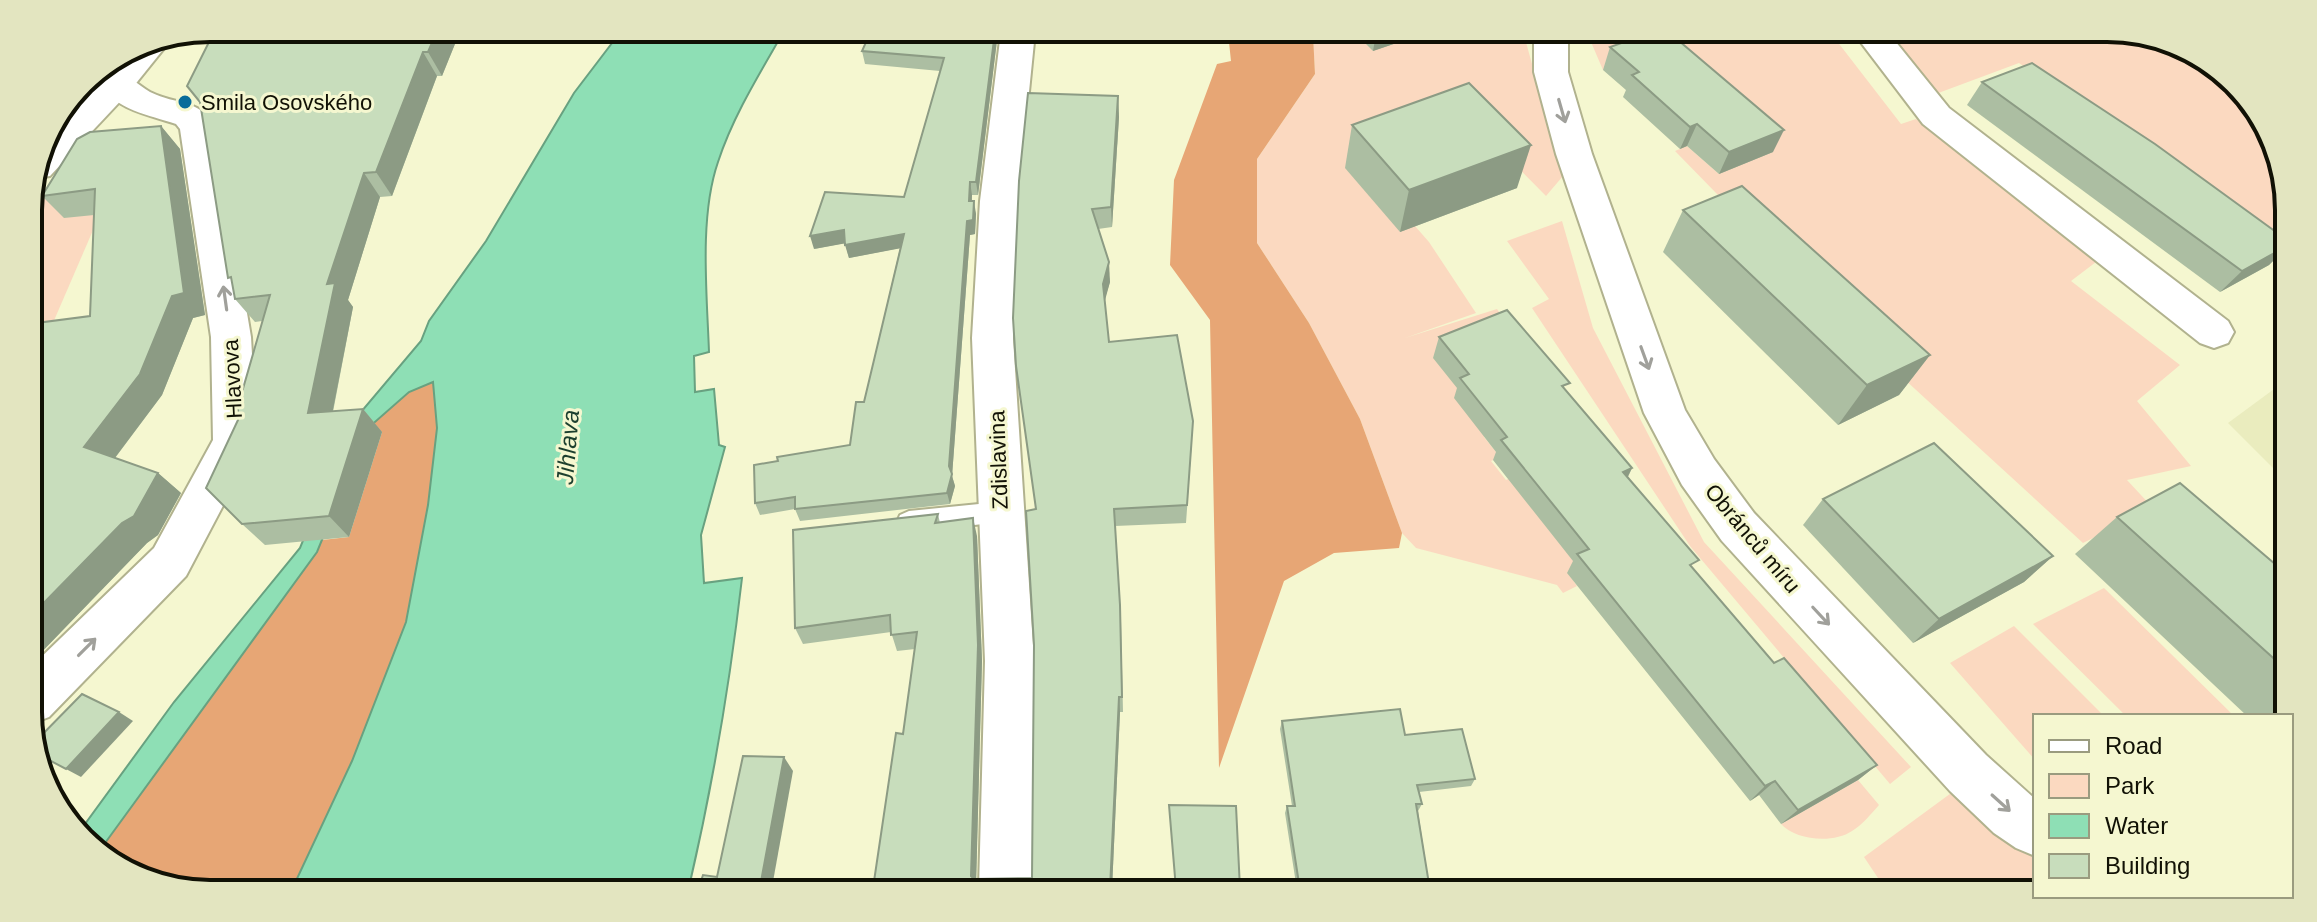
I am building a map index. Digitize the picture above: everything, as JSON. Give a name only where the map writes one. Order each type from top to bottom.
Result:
[{"type":"street","name":"Zdislavina","points":[[1006,880],[1007,587],[999,512],[993,303],[1017,42]]},
{"type":"street","name":"Obránců míru","points":[[1551,42],[1551,72],[1574,154],[1665,413],[1698,472],[1738,527],[1968,773],[2013,815],[2033,829]]},
{"type":"street","points":[[1878,42],[1936,116],[2214,332]]},
{"type":"street","points":[[53,150],[138,58]]},
{"type":"street","name":"Hlavova","points":[[42,690],[170,562],[235,441],[231,337],[198,127],[189,116],[138,100],[117,84]]},
{"type":"lane","points":[[878,526],[999,512]]},
{"type":"shaded area","points":[[1229,42],[1313,42],[1315,74],[1257,159],[1257,243],[1309,323],[1360,419],[1402,533],[1399,548],[1334,553],[1284,581],[1219,768],[1210,320],[1170,265],[1174,180],[1217,64],[1231,61]]},
{"type":"shaded area","points":[[433,382],[437,428],[428,505],[406,622],[352,761],[296,880],[188,879],[156,871],[116,852],[105,843],[317,552],[322,540],[349,537],[382,432],[368,428],[409,392]]},
{"type":"shaded area","points":[[2275,388],[2275,470],[2228,423]]},
{"type":"green space","points":[[1313,42],[1526,42],[1563,176],[1546,196],[1486,135],[1372,177],[1429,242],[1476,313],[1405,338],[1497,309],[1509,326],[1493,433],[1484,437],[1500,457],[1491,461],[1506,480],[1515,476],[1544,524],[1579,567],[1568,573],[1577,586],[1563,593],[1557,585],[1416,548],[1402,533],[1360,419],[1309,323],[1257,243],[1257,159],[1315,74]]},
{"type":"green space","points":[[1591,42],[1838,42],[1901,124],[1916,119],[2096,262],[2071,281],[2180,365],[2137,401],[2191,466],[2127,480],[2153,508],[2083,543],[1844,324],[1675,151],[1687,146],[1719,174],[1655,51],[1603,70]]},
{"type":"green space","points":[[1887,42],[2118,42],[2140,45],[2182,59],[2226,91],[2253,126],[2262,145],[2274,188],[2275,244],[2019,63],[1933,95]]},
{"type":"green space","points":[[77,165],[100,214],[42,346],[42,199]]},
{"type":"green space","points":[[1562,221],[1593,328],[1704,542],[1911,767],[1890,784],[1690,546],[1532,308],[1549,299],[1507,241]]},
{"type":"green space","points":[[2104,588],[2232,714],[2124,714],[2033,624]]},
{"type":"green space","points":[[2014,626],[2102,714],[2033,714],[2033,758],[1950,663]]},
{"type":"green space","points":[[1988,766],[2033,804],[2033,880],[1879,880],[1864,857]]},
{"type":"green space","points":[[1858,780],[1879,805],[1852,831],[1825,839],[1795,834],[1781,824]]},
{"type":"water","name":"Jihlava","points":[[613,42],[778,42],[731,128],[718,162],[708,207],[709,352],[694,356],[695,392],[714,389],[719,445],[725,447],[701,535],[704,583],[742,578],[720,733],[691,880],[296,880],[352,761],[406,622],[428,505],[437,428],[433,382],[409,392],[368,428],[317,552],[105,843],[85,824],[174,702],[300,548],[350,425],[421,341],[429,321],[486,241],[574,93]]},
{"type":"building","points":[[209,42],[432,42],[428,52],[423,52],[376,172],[364,173],[327,284],[335,283],[308,413],[363,409],[329,516],[242,524],[206,488],[238,420],[238,406],[270,295],[235,299],[231,277],[228,278],[200,102],[187,86]]},
{"type":"building","points":[[866,42],[994,42],[976,182],[970,182],[969,201],[974,201],[973,220],[967,221],[949,466],[952,474],[947,493],[795,509],[795,497],[755,503],[754,465],[778,461],[777,457],[850,445],[856,402],[864,402],[904,234],[845,245],[844,230],[810,236],[825,192],[904,197],[944,58],[862,51]]},
{"type":"building","points":[[1624,42],[1680,42],[1784,130],[1729,152],[1697,124],[1690,127],[1632,75],[1639,72],[1610,47]]},
{"type":"building","points":[[2032,63],[2155,144],[2275,231],[2275,253],[2242,271],[1982,82]]},
{"type":"building","points":[[1469,83],[1531,145],[1409,190],[1352,125]]},
{"type":"building","points":[[1028,93],[1118,96],[1111,207],[1092,209],[1109,262],[1103,284],[1109,342],[1177,335],[1193,421],[1187,505],[1114,509],[1122,697],[1119,697],[1110,880],[874,880],[896,733],[903,734],[917,632],[891,635],[890,615],[795,628],[793,530],[938,514],[935,523],[973,518],[978,645],[971,876],[974,879],[1032,878],[1034,645],[1026,511],[1036,509],[1016,366],[1013,318],[1019,181]]},
{"type":"building","points":[[161,126],[184,293],[172,296],[140,374],[84,447],[158,473],[134,516],[122,523],[42,605],[42,322],[90,316],[95,189],[42,196],[77,139],[90,132]]},
{"type":"building","points":[[1742,186],[1930,355],[1867,385],[1683,210]]},
{"type":"building","points":[[1507,310],[1570,383],[1562,386],[1632,468],[1623,472],[1699,560],[1690,565],[1774,663],[1784,658],[1877,765],[1798,810],[1775,781],[1765,786],[1577,554],[1589,549],[1501,440],[1507,437],[1460,378],[1469,374],[1439,337]]},
{"type":"building","points":[[1934,443],[2053,556],[1939,619],[1823,499]]},
{"type":"building","points":[[2180,483],[2275,564],[2275,660],[2117,517]]},
{"type":"building","points":[[82,694],[119,712],[66,769],[49,760],[43,734]]},
{"type":"building","points":[[1400,709],[1405,735],[1462,729],[1475,779],[1417,785],[1422,804],[1416,804],[1428,880],[1298,880],[1287,806],[1295,806],[1282,721]]},
{"type":"building","points":[[743,756],[784,757],[761,880],[701,880],[703,875],[717,877]]},
{"type":"building","points":[[1169,805],[1236,806],[1240,880],[1175,880]]},
{"type":"place","name":"Smila Osovského","points":[[185,102]]}]
